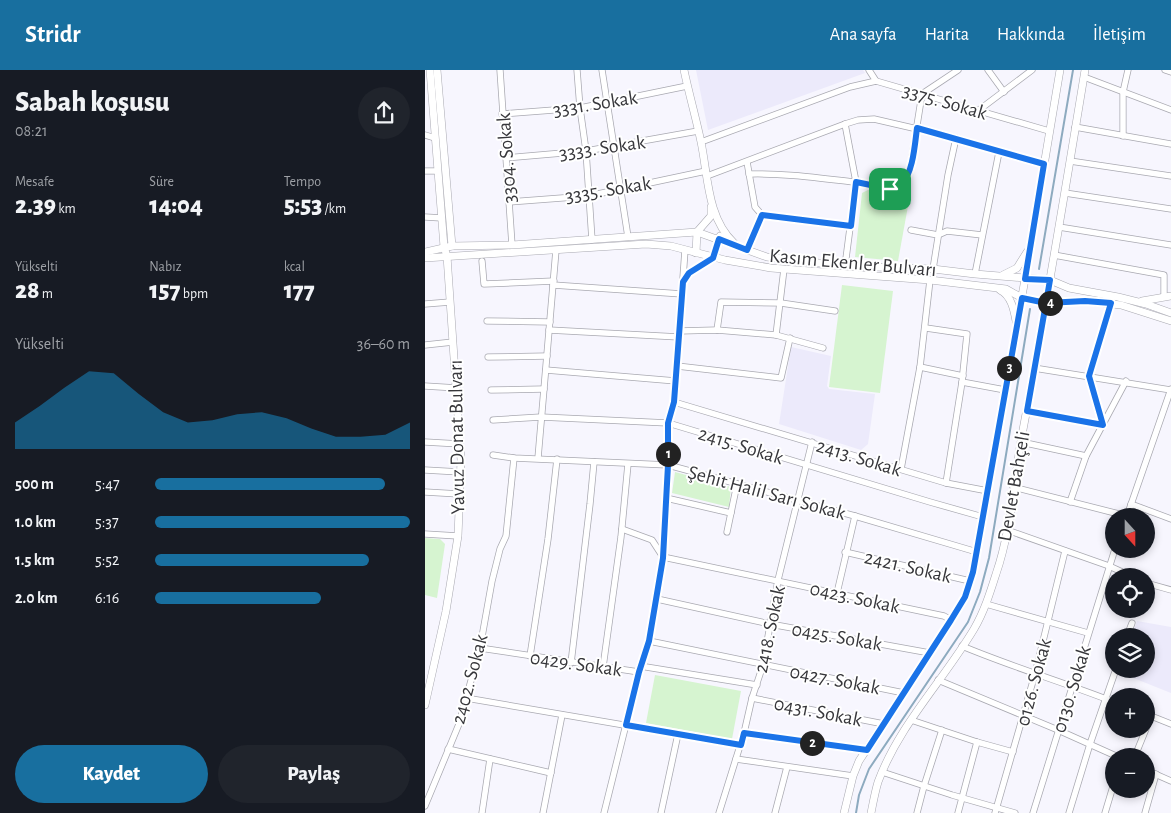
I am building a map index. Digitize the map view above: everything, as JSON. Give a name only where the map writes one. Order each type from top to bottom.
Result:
[{"type":"street","points":[[430,70],[442,218],[448,247]]},
{"type":"street","points":[[437,70],[447,256]]},
{"type":"street","name":"3304. Sokak","points":[[500,70],[512,245]]},
{"type":"street","points":[[577,70],[586,151],[592,240]]},
{"type":"street","points":[[602,70],[619,189],[628,237]]},
{"type":"street","points":[[684,70],[701,142],[711,204],[711,216],[697,232],[695,253]]},
{"type":"street","points":[[870,70],[876,81]]},
{"type":"street","points":[[749,174],[769,173],[856,182],[890,189],[901,185],[910,170],[922,94],[958,70]]},
{"type":"street","points":[[987,70],[1003,92]]},
{"type":"street","points":[[979,110],[1032,70]]},
{"type":"street","name":"Devlet Bahçeli","points":[[845,813],[853,776],[867,750],[951,620],[965,597],[970,581],[977,552],[1017,327],[1060,70]]},
{"type":"street","points":[[1123,136],[1123,92],[1128,70]]},
{"type":"street","points":[[1165,70],[1171,72]]},
{"type":"street","points":[[1084,74],[1123,92],[1171,110]]},
{"type":"street","name":"Devlet Bahçeli","points":[[871,813],[877,784],[889,755],[974,629],[986,604],[997,572],[1007,530],[1084,74]]},
{"type":"street","name":"3375. Sokak","points":[[701,142],[850,87],[876,81],[1049,131]]},
{"type":"street","name":"3331. Sokak","points":[[503,114],[580,108],[687,86]]},
{"type":"street","name":"3335. Sokak","points":[[509,202],[588,196],[706,174],[747,162],[858,120],[874,119],[917,128],[1044,164]]},
{"type":"street","points":[[845,124],[856,182],[845,266]]},
{"type":"street","points":[[1075,127],[1171,144]]},
{"type":"street","name":"3333. Sokak","points":[[506,158],[586,151],[698,131]]},
{"type":"street","points":[[425,135],[435,138]]},
{"type":"street","points":[[933,269],[948,175],[957,138]]},
{"type":"street","points":[[975,274],[999,152]]},
{"type":"street","points":[[1070,160],[1171,176]]},
{"type":"street","points":[[747,162],[755,207],[762,215],[851,226]]},
{"type":"street","points":[[425,171],[438,170]]},
{"type":"street","points":[[1065,193],[1171,209]]},
{"type":"street","points":[[711,204],[721,228],[738,246]]},
{"type":"street","points":[[747,250],[762,215]]},
{"type":"street","points":[[425,217],[442,218]]},
{"type":"street","points":[[1059,227],[1171,245]]},
{"type":"street","points":[[683,282],[689,273],[713,258],[721,228]]},
{"type":"street","points":[[911,230],[938,235],[947,231],[982,235]]},
{"type":"street","name":"Kasım Ekenler Bulvarı","points":[[425,252],[448,247],[512,245],[697,232],[767,257],[845,266],[933,269],[1050,280],[1069,288],[1138,301],[1171,313]]},
{"type":"street","points":[[1001,276],[1017,268],[1031,243]]},
{"type":"street","name":"Kasım Ekenler Bulvarı","points":[[425,258],[645,244],[671,246],[713,258],[784,269],[930,280],[1006,289],[1022,298],[1046,303],[1085,301],[1111,303],[1171,322]]},
{"type":"street","points":[[538,458],[556,250]]},
{"type":"street","points":[[603,813],[617,752],[649,641],[663,558],[668,465],[668,423],[674,402],[685,250]]},
{"type":"street","points":[[1054,255],[1164,275],[1167,297],[1138,301]]},
{"type":"street","name":"Yavuz Donat Bulvarı","points":[[425,705],[446,611],[458,536],[460,444],[447,256]]},
{"type":"street","points":[[482,261],[484,284],[554,283],[682,294]]},
{"type":"street","points":[[776,335],[784,269]]},
{"type":"street","points":[[901,469],[926,328],[930,280]]},
{"type":"street","points":[[995,288],[1005,292],[1011,303],[1017,327]]},
{"type":"street","points":[[425,304],[449,302]]},
{"type":"street","points":[[717,330],[721,302],[781,303],[835,311]]},
{"type":"street","points":[[1103,425],[1089,376],[1111,303]]},
{"type":"street","points":[[487,320],[550,322]]},
{"type":"street","points":[[926,328],[967,334],[963,379],[946,483]]},
{"type":"street","points":[[549,330],[679,334],[717,330],[776,335],[823,348]]},
{"type":"street","points":[[677,366],[781,378],[789,338]]},
{"type":"street","points":[[425,344],[453,342]]},
{"type":"street","points":[[488,357],[547,356]]},
{"type":"street","points":[[920,367],[1005,390]]},
{"type":"street","points":[[1035,368],[1171,389],[1130,508]]},
{"type":"street","points":[[546,370],[675,380]]},
{"type":"street","points":[[1070,502],[1086,456],[1126,381]]},
{"type":"street","points":[[425,386],[457,388]]},
{"type":"street","points":[[491,390],[544,389]]},
{"type":"street","name":"2413. Sokak","points":[[674,402],[946,483],[988,491]]},
{"type":"street","points":[[1027,411],[1103,425]]},
{"type":"street","name":"2415. Sokak","points":[[493,420],[541,417],[668,423],[983,517]]},
{"type":"street","points":[[425,442],[460,444]]},
{"type":"street","name":"2418. Sokak","points":[[719,813],[741,745],[752,698],[763,665],[779,580],[812,442]]},
{"type":"street","points":[[1021,442],[1086,456]]},
{"type":"street","name":"Şehit Halil Sarı Sokak","points":[[493,455],[514,458],[668,465],[855,516],[977,552]]},
{"type":"street","name":"2402. Sokak","points":[[425,806],[459,724],[480,648],[499,549],[506,536],[514,458]]},
{"type":"street","points":[[530,656],[548,539],[557,459]]},
{"type":"street","points":[[571,663],[594,462]]},
{"type":"street","points":[[603,667],[622,529],[628,464]]},
{"type":"street","points":[[425,470],[460,472]]},
{"type":"street","points":[[727,532],[737,484]]},
{"type":"street","points":[[1013,488],[1105,511]]},
{"type":"street","points":[[425,492],[459,494]]},
{"type":"street","points":[[666,498],[731,513]]},
{"type":"street","points":[[1131,504],[1171,519]]},
{"type":"street","points":[[837,593],[845,552],[855,516]]},
{"type":"street","points":[[622,529],[652,540],[663,558]]},
{"type":"street","points":[[1007,530],[1113,568]]},
{"type":"street","points":[[425,534],[458,536]]},
{"type":"street","name":"0126. Sokak","points":[[996,810],[1035,674],[1065,551]]},
{"type":"street","name":"2421. Sokak","points":[[845,552],[970,581]]},
{"type":"street","name":"0423. Sokak","points":[[663,558],[779,580],[944,616],[951,620]]},
{"type":"street","name":"0130. Sokak","points":[[1033,813],[1112,558]]},
{"type":"street","points":[[1155,586],[1171,590]]},
{"type":"street","name":"0425. Sokak","points":[[657,599],[770,624],[930,653]]},
{"type":"street","points":[[986,604],[1088,633]]},
{"type":"street","points":[[1129,628],[1131,623]]},
{"type":"street","name":"0427. Sokak","points":[[649,641],[904,692]]},
{"type":"street","points":[[962,646],[1105,698],[1089,744],[1069,813]]},
{"type":"street","name":"0429. Sokak","points":[[480,648],[571,663],[640,669],[757,685]]},
{"type":"street","points":[[939,680],[1105,751]]},
{"type":"street","points":[[466,698],[741,745]]},
{"type":"street","name":"0431. Sokak","points":[[752,698],[884,724]]},
{"type":"street","points":[[543,813],[562,715]]},
{"type":"street","points":[[1155,717],[1171,724]]},
{"type":"street","points":[[911,720],[1013,752]]},
{"type":"street","points":[[917,813],[942,730]]},
{"type":"street","points":[[744,733],[867,750]]},
{"type":"street","points":[[661,813],[678,734]]},
{"type":"street","points":[[958,813],[977,742]]},
{"type":"street","points":[[448,750],[551,773]]},
{"type":"street","points":[[482,813],[490,759]]},
{"type":"street","points":[[736,759],[853,776]]},
{"type":"street","points":[[775,813],[787,767]]},
{"type":"street","points":[[882,772],[996,810],[1015,813]]},
{"type":"street","points":[[1145,813],[1156,774],[1170,779]]},
{"type":"street","points":[[1105,813],[1110,798]]},
{"type":"shaded area","points":[[696,70],[863,70],[865,73],[708,130]]},
{"type":"shaded area","points":[[791,347],[831,356],[827,386],[829,389],[875,394],[868,444],[861,450],[779,424]]},
{"type":"shaded area","points":[[1137,621],[1171,627],[1171,693],[1134,678],[1155,678],[1155,628],[1135,628]]},
{"type":"green space","points":[[868,190],[900,194],[905,197],[908,206],[898,261],[855,257],[862,193]]},
{"type":"green space","points":[[842,285],[893,291],[880,393],[829,387]]},
{"type":"green space","points":[[675,472],[731,487],[729,507],[672,493]]},
{"type":"green space","points":[[425,538],[440,539],[445,544],[437,598],[425,595]]},
{"type":"green space","points":[[655,675],[741,691],[732,739],[646,723]]},
{"type":"waterway","points":[[1039,269],[1073,70]]},
{"type":"waterway","points":[[856,813],[859,795],[869,769],[968,622],[980,592],[989,558],[1030,309]]},
{"type":"route","points":[[890,189],[856,182],[851,226],[762,215],[747,250],[719,239],[713,258],[700,264],[689,273],[683,282],[674,402],[668,423],[668,465],[663,558],[649,641],[626,725],[741,745],[744,733],[867,750],[965,597],[973,572],[1022,298],[1046,303],[1027,411],[1103,425],[1089,376],[1111,303],[1085,301],[1046,303],[1050,280],[1025,279],[1044,164],[917,128],[910,170],[901,185],[890,189]]}]
